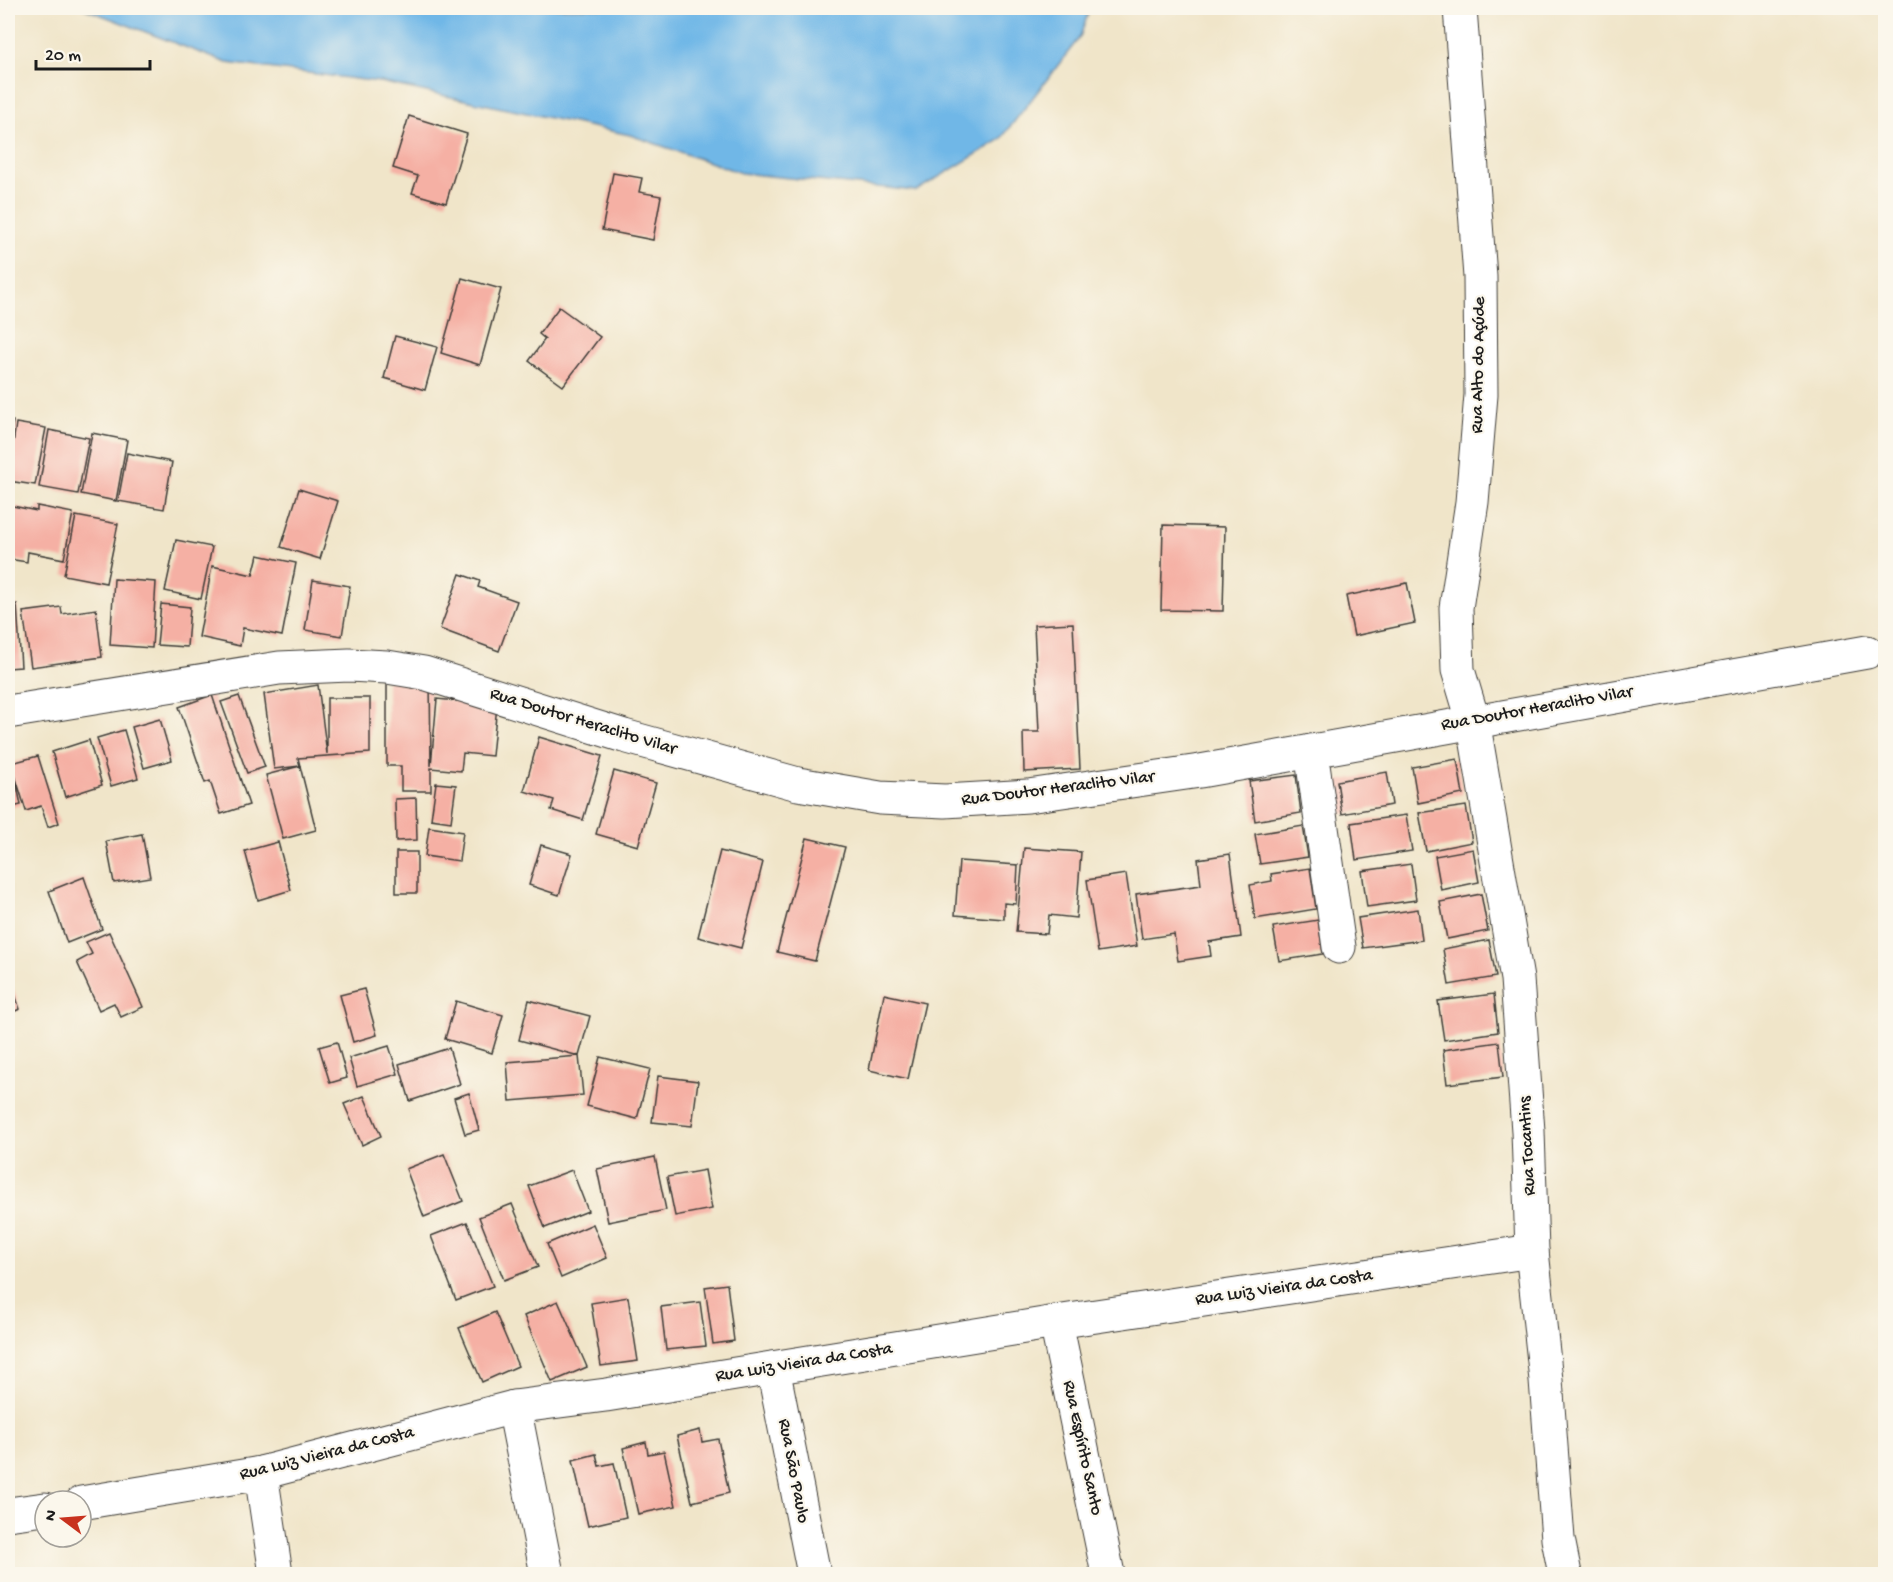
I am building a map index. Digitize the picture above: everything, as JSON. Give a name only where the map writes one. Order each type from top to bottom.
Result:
[{"type":"street","name":"Rua Alto do Açúde","points":[[1460,8],[1480,277],[1481,395],[1472,502],[1456,608],[1458,670],[1473,720]]},
{"type":"street","name":"Rua Doutor Heraclito Vilar","points":[[8,712],[279,668],[349,665],[387,667],[424,673],[624,736],[788,781],[880,798],[945,801],[1028,796],[1200,771],[1473,720],[1867,652]]},
{"type":"street","name":"Rua Tocantins","points":[[1473,720],[1517,979],[1528,1131],[1532,1251],[1546,1380],[1558,1539],[1565,1575]]},
{"type":"street","points":[[1311,751],[1339,947]]},
{"type":"street","name":"Rua Luiz Vieira da Costa","points":[[93,1501],[261,1473],[514,1407],[1056,1322],[1532,1251]]},
{"type":"street","name":"Rua Espírito Santo","points":[[1056,1322],[1108,1575]]},
{"type":"street","name":"Rua São Paulo","points":[[773,1368],[814,1575]]},
{"type":"street","points":[[514,1407],[547,1575]]},
{"type":"street","points":[[261,1473],[276,1575]]},
{"type":"street","points":[[8,1515],[33,1511]]},
{"type":"water","points":[[83,8],[1090,8],[1080,37],[1000,140],[916,191],[741,173],[630,135],[380,82],[227,63]]},
{"type":"building","points":[[409,116],[467,134],[446,203],[412,193],[418,176],[393,168]]},
{"type":"building","points":[[613,173],[642,178],[639,192],[661,196],[653,240],[602,230]]},
{"type":"building","points":[[462,278],[501,289],[480,365],[441,353]]},
{"type":"building","points":[[559,307],[600,337],[563,386],[529,361],[545,339],[539,334]]},
{"type":"building","points":[[395,336],[437,347],[425,390],[384,378]]},
{"type":"building","points":[[8,420],[13,421],[9,446],[8,446]]},
{"type":"building","points":[[16,423],[46,428],[35,485],[8,481]]},
{"type":"building","points":[[49,430],[89,438],[78,494],[39,487]]},
{"type":"building","points":[[92,433],[127,440],[116,501],[81,494]]},
{"type":"building","points":[[127,453],[172,462],[164,509],[118,501]]},
{"type":"building","points":[[299,489],[338,501],[320,559],[281,547]]},
{"type":"building","points":[[8,505],[37,511],[37,506],[73,513],[64,559],[28,552],[27,562],[8,559]]},
{"type":"building","points":[[76,516],[118,524],[106,583],[64,575]]},
{"type":"building","points":[[1163,525],[1225,527],[1223,611],[1161,610]]},
{"type":"building","points":[[176,540],[212,547],[201,599],[165,591]]},
{"type":"building","points":[[258,555],[296,563],[282,636],[243,628],[240,646],[199,637],[212,566],[253,575]]},
{"type":"building","points":[[460,574],[480,581],[478,587],[517,601],[499,651],[440,629]]},
{"type":"building","points":[[114,579],[156,582],[152,648],[110,645]]},
{"type":"building","points":[[313,580],[350,586],[342,636],[305,630]]},
{"type":"building","points":[[1407,583],[1415,623],[1354,636],[1346,596]]},
{"type":"building","points":[[17,604],[21,667],[8,668],[8,605]]},
{"type":"building","points":[[161,604],[190,607],[187,647],[157,645]]},
{"type":"building","points":[[61,607],[62,614],[96,609],[102,657],[31,667],[23,612]]},
{"type":"building","points":[[1073,623],[1080,769],[1024,772],[1023,732],[1039,732],[1034,625]]},
{"type":"building","points":[[387,680],[430,680],[431,766],[437,699],[497,705],[492,756],[463,753],[461,771],[431,768],[431,791],[401,791],[401,766],[387,766]]},
{"type":"building","points":[[318,685],[327,754],[327,698],[370,698],[370,753],[298,758],[300,766],[274,769],[264,694]]},
{"type":"building","points":[[212,695],[249,805],[221,814],[210,781],[205,783],[179,707]]},
{"type":"building","points":[[239,696],[265,767],[247,773],[221,702]]},
{"type":"building","points":[[160,719],[172,760],[144,768],[132,727]]},
{"type":"building","points":[[124,730],[138,778],[111,786],[97,738]]},
{"type":"building","points":[[539,737],[602,756],[583,820],[551,810],[554,800],[524,791]]},
{"type":"building","points":[[89,740],[102,785],[65,797],[52,752]]},
{"type":"building","points":[[38,756],[59,823],[48,827],[41,806],[26,811],[14,772],[21,805],[8,808],[8,764]]},
{"type":"building","points":[[1457,759],[1463,794],[1418,803],[1412,767]]},
{"type":"building","points":[[300,766],[316,830],[283,839],[266,775]]},
{"type":"building","points":[[614,771],[656,783],[638,846],[596,834]]},
{"type":"building","points":[[1387,772],[1392,805],[1342,814],[1337,781]]},
{"type":"building","points":[[1296,775],[1301,813],[1255,821],[1249,781]]},
{"type":"building","points":[[436,783],[456,785],[451,822],[431,819]]},
{"type":"building","points":[[416,798],[417,840],[396,841],[395,799]]},
{"type":"building","points":[[1466,806],[1472,842],[1426,851],[1419,813]]},
{"type":"building","points":[[1406,815],[1412,851],[1356,860],[1351,823]]},
{"type":"building","points":[[1303,826],[1308,857],[1260,864],[1255,834]]},
{"type":"building","points":[[429,827],[463,832],[459,861],[425,856]]},
{"type":"building","points":[[142,834],[150,877],[114,883],[106,841]]},
{"type":"building","points":[[807,838],[845,847],[815,961],[777,952]]},
{"type":"building","points":[[278,842],[291,890],[258,900],[245,851]]},
{"type":"building","points":[[541,845],[572,854],[559,895],[529,885]]},
{"type":"building","points":[[1024,848],[1081,852],[1076,918],[1049,915],[1047,934],[1016,932]]},
{"type":"building","points":[[1473,849],[1479,882],[1441,890],[1435,856]]},
{"type":"building","points":[[720,851],[763,862],[741,948],[698,937]]},
{"type":"building","points":[[396,852],[417,852],[417,893],[396,893]]},
{"type":"building","points":[[1230,854],[1241,937],[1209,942],[1211,956],[1178,961],[1174,934],[1142,939],[1136,894],[1201,885],[1198,859]]},
{"type":"building","points":[[959,861],[1018,865],[1016,904],[1004,903],[1004,919],[955,915]]},
{"type":"building","points":[[1411,864],[1416,900],[1367,907],[1362,871]]},
{"type":"building","points":[[1310,868],[1316,909],[1255,919],[1250,885],[1272,881],[1271,874]]},
{"type":"building","points":[[1126,874],[1137,946],[1098,952],[1087,880]]},
{"type":"building","points":[[84,877],[102,929],[67,943],[49,891]]},
{"type":"building","points":[[1481,894],[1488,931],[1447,939],[1440,902]]},
{"type":"building","points":[[1418,909],[1422,940],[1363,948],[1358,918]]},
{"type":"building","points":[[1318,920],[1323,954],[1279,961],[1273,927]]},
{"type":"building","points":[[109,932],[143,1007],[121,1017],[114,1003],[99,1010],[77,962],[92,954],[86,942]]},
{"type":"building","points":[[1489,940],[1496,977],[1449,985],[1443,949]]},
{"type":"building","points":[[8,974],[20,1009],[8,1014]]},
{"type":"building","points":[[364,989],[377,1035],[353,1042],[340,995]]},
{"type":"building","points":[[884,994],[925,1003],[908,1079],[869,1070]]},
{"type":"building","points":[[1494,994],[1498,1032],[1444,1040],[1438,1001]]},
{"type":"building","points":[[529,1000],[590,1016],[579,1056],[519,1040]]},
{"type":"building","points":[[456,1001],[503,1015],[492,1053],[445,1039]]},
{"type":"building","points":[[337,1042],[347,1078],[330,1083],[319,1047]]},
{"type":"building","points":[[1499,1042],[1503,1077],[1447,1084],[1443,1050]]},
{"type":"building","points":[[389,1046],[398,1074],[357,1086],[349,1058]]},
{"type":"building","points":[[449,1048],[460,1084],[410,1101],[399,1064]]},
{"type":"building","points":[[579,1056],[583,1095],[510,1101],[507,1062]]},
{"type":"building","points":[[600,1057],[650,1069],[637,1119],[587,1106]]},
{"type":"building","points":[[658,1076],[698,1081],[692,1126],[652,1122]]},
{"type":"building","points":[[469,1093],[479,1130],[465,1134],[454,1098]]},
{"type":"building","points":[[364,1096],[381,1136],[362,1145],[344,1104]]},
{"type":"building","points":[[444,1154],[463,1201],[424,1217],[406,1169]]},
{"type":"building","points":[[655,1157],[666,1210],[608,1222],[597,1169]]},
{"type":"building","points":[[572,1170],[588,1211],[545,1228],[529,1186]]},
{"type":"building","points":[[705,1170],[712,1209],[675,1216],[667,1177]]},
{"type":"building","points":[[512,1204],[538,1267],[504,1280],[479,1217]]},
{"type":"building","points":[[467,1222],[493,1286],[456,1300],[431,1236]]},
{"type":"building","points":[[593,1224],[607,1258],[561,1278],[547,1244]]},
{"type":"building","points":[[727,1284],[734,1341],[713,1344],[705,1287]]},
{"type":"building","points":[[628,1297],[638,1361],[601,1366],[591,1303]]},
{"type":"building","points":[[558,1301],[587,1367],[552,1382],[524,1316]]},
{"type":"building","points":[[700,1302],[706,1346],[666,1350],[661,1307]]},
{"type":"building","points":[[495,1312],[518,1366],[482,1382],[459,1328]]},
{"type":"building","points":[[700,1430],[702,1442],[718,1439],[729,1493],[692,1502],[677,1436]]},
{"type":"building","points":[[646,1442],[648,1454],[664,1451],[676,1506],[638,1514],[623,1448]]},
{"type":"building","points":[[596,1454],[599,1466],[614,1463],[626,1517],[588,1526],[573,1460]]}]
